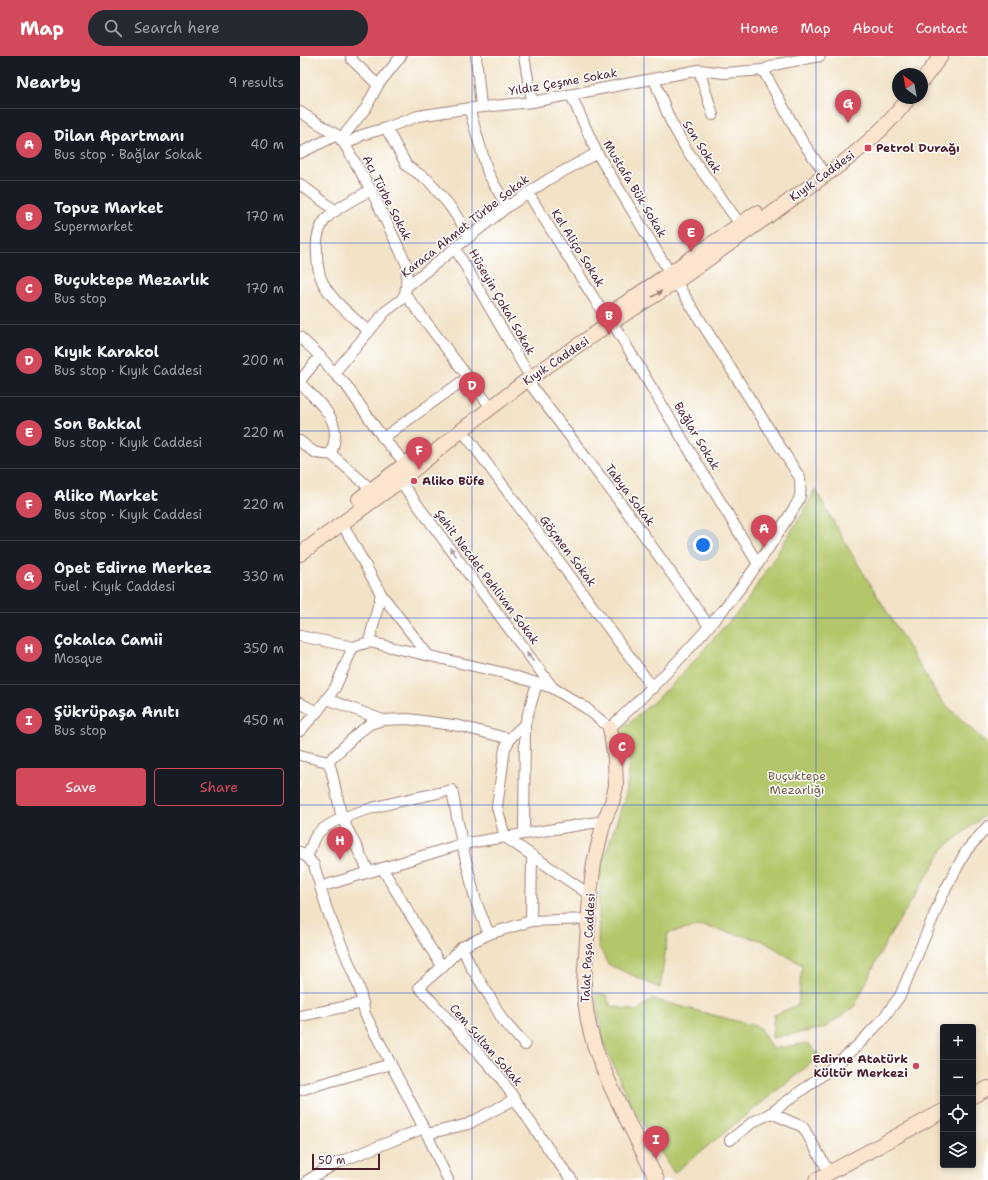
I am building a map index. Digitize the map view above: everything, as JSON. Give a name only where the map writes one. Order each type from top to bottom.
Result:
[{"type":"main road","points":[[921,68],[930,56]]},
{"type":"main road","points":[[928,73],[941,56]]},
{"type":"main road","name":"Kıyık Caddesi","points":[[673,277],[740,224],[821,168],[866,133],[893,104]]},
{"type":"main road","name":"Kıyık Caddesi","points":[[300,544],[372,490],[397,477],[406,464],[486,400],[673,277],[859,150],[897,114],[904,104]]},
{"type":"main road","name":"Kıyık Caddesi","points":[[300,554],[342,523],[397,477],[462,430],[526,375]]},
{"type":"main road","name":"Talat Paşa Caddesi","points":[[610,728],[615,759],[616,786],[612,802],[604,821],[594,863],[588,919],[584,998],[592,1041],[606,1077],[657,1180]]},
{"type":"main road","points":[[976,1094],[988,1088]]},
{"type":"main road","points":[[816,1180],[940,1113]]},
{"type":"street","points":[[351,56],[352,60],[378,85]]},
{"type":"street","points":[[300,112],[341,140],[366,108],[378,85],[401,56]]},
{"type":"street","points":[[476,56],[481,107]]},
{"type":"street","points":[[524,56],[532,102]]},
{"type":"street","name":"Yıldız Çeşme Sokak","points":[[300,154],[341,140],[386,128],[418,116],[469,108],[532,102],[699,70],[724,73],[763,70],[778,60],[820,56]]},
{"type":"street","points":[[699,70],[713,115]]},
{"type":"street","points":[[763,70],[802,141],[821,168]]},
{"type":"street","name":"Son Sokak","points":[[654,79],[670,120],[686,149],[740,224]]},
{"type":"street","name":"Mustafa Bük Sokak","points":[[571,95],[597,153],[673,277],[800,478],[800,497],[758,564],[709,626],[653,688],[610,728]]},
{"type":"street","points":[[469,108],[488,173],[507,207]]},
{"type":"street","points":[[386,128],[407,166],[428,180],[449,205],[470,236]]},
{"type":"street","name":"Acı Türbe Sokak","points":[[341,140],[371,190],[406,265],[405,291]]},
{"type":"street","name":"Karaca Ahmet Türbe Sokak","points":[[334,373],[386,311],[401,300],[405,291],[470,236],[507,207],[549,179],[597,153]]},
{"type":"street","points":[[300,184],[336,211]]},
{"type":"street","points":[[369,332],[332,296],[323,282],[317,265],[316,246],[319,233],[325,220],[336,211],[371,190]]},
{"type":"street","name":"Kel Aliço Sokak","points":[[528,193],[609,319]]},
{"type":"street","name":"Hüseyin Çokal Sokak","points":[[456,248],[526,375]]},
{"type":"street","points":[[405,291],[486,400]]},
{"type":"street","name":"Bağlar Sokak","points":[[609,319],[758,564]]},
{"type":"street","points":[[300,337],[320,356],[346,385],[384,438],[406,464]]},
{"type":"street","points":[[320,356],[300,382],[326,411],[333,424],[335,434],[331,454]]},
{"type":"street","name":"Tabya Sokak","points":[[526,375],[709,626]]},
{"type":"street","points":[[384,438],[468,377]]},
{"type":"street","name":"Göçmen Sokak","points":[[462,430],[653,688]]},
{"type":"street","points":[[300,441],[320,455],[331,454],[372,490]]},
{"type":"street","name":"Şehit Necdet Pehlivan Sokak","points":[[397,477],[553,688]]},
{"type":"street","points":[[342,523],[381,594],[428,655]]},
{"type":"street","points":[[369,642],[381,594]]},
{"type":"street","points":[[300,636],[353,646],[369,642],[504,673],[553,688],[586,708],[610,728]]},
{"type":"street","points":[[300,731],[335,688],[353,646]]},
{"type":"street","points":[[524,834],[525,724],[537,683]]},
{"type":"street","points":[[327,699],[383,720]]},
{"type":"street","points":[[300,703],[317,712]]},
{"type":"street","points":[[328,762],[357,734],[370,724],[383,720],[408,719],[460,726],[510,740]]},
{"type":"street","points":[[525,724],[510,740],[505,748],[497,807],[505,837],[590,895]]},
{"type":"street","points":[[300,755],[328,762]]},
{"type":"street","points":[[328,762],[331,769],[342,818],[369,872]]},
{"type":"street","points":[[448,1180],[426,1131],[365,1014],[359,987],[326,910],[314,866],[304,854],[315,836],[330,824],[342,818],[358,812],[452,790],[462,844],[476,902],[489,934]]},
{"type":"street","points":[[320,887],[462,844],[604,821]]},
{"type":"street","points":[[730,1140],[753,1122],[771,1113],[828,1072],[857,1046],[882,1020],[900,996],[943,894],[966,851],[988,826]]},
{"type":"street","points":[[531,921],[532,856]]},
{"type":"street","points":[[382,868],[442,967],[462,948],[489,934],[531,921],[588,919]]},
{"type":"street","points":[[462,948],[471,967],[502,1019],[525,1045]]},
{"type":"street","name":"Cem Sultan Sokak","points":[[442,967],[419,987],[500,1077],[554,1157],[572,1180]]},
{"type":"street","points":[[300,1016],[362,1003]]},
{"type":"street","points":[[300,1090],[391,1064]]},
{"type":"street","points":[[308,1180],[337,1163],[426,1131],[468,1124],[515,1099]]},
{"type":"street","points":[[771,1113],[803,1127],[829,1172]]},
{"type":"green space","name":"Buçuktepe Mezarlığı","points":[[815,489],[847,546],[940,699],[988,745],[988,813],[945,847],[887,940],[854,1007],[824,1028],[772,1038],[774,1015],[798,1005],[802,965],[761,940],[702,926],[668,933],[660,988],[608,964],[598,945],[600,870],[626,794],[630,760],[619,732],[669,688],[745,604],[807,506]]},
{"type":"green space","points":[[595,993],[606,995],[611,1006],[637,1011],[652,999],[759,1027],[772,1049],[808,1043],[820,1056],[674,1173],[632,1107],[603,1042]]},
{"type":"place","name":"Opet Edirne Merkez","points":[[848,123]]},
{"type":"place","name":"Petrol Durağı","points":[[868,148]]},
{"type":"place","name":"Son Bakkal","points":[[691,252]]},
{"type":"place","name":"Topuz Market","points":[[609,335]]},
{"type":"place","name":"Kıyık Karakol","points":[[472,405]]},
{"type":"place","name":"Aliko Market","points":[[419,470]]},
{"type":"place","name":"Aliko Büfe","points":[[414,481]]},
{"type":"place","name":"Dilan Apartmanı","points":[[764,548]]},
{"type":"place","name":"Buçuktepe Mezarlık","points":[[622,766]]},
{"type":"place","name":"Çokalca Camii","points":[[340,860]]},
{"type":"place","name":"Edirne Atatürk Kültür Merkezi","points":[[916,1066]]},
{"type":"place","name":"Şükrüpaşa Anıtı","points":[[656,1159]]}]
